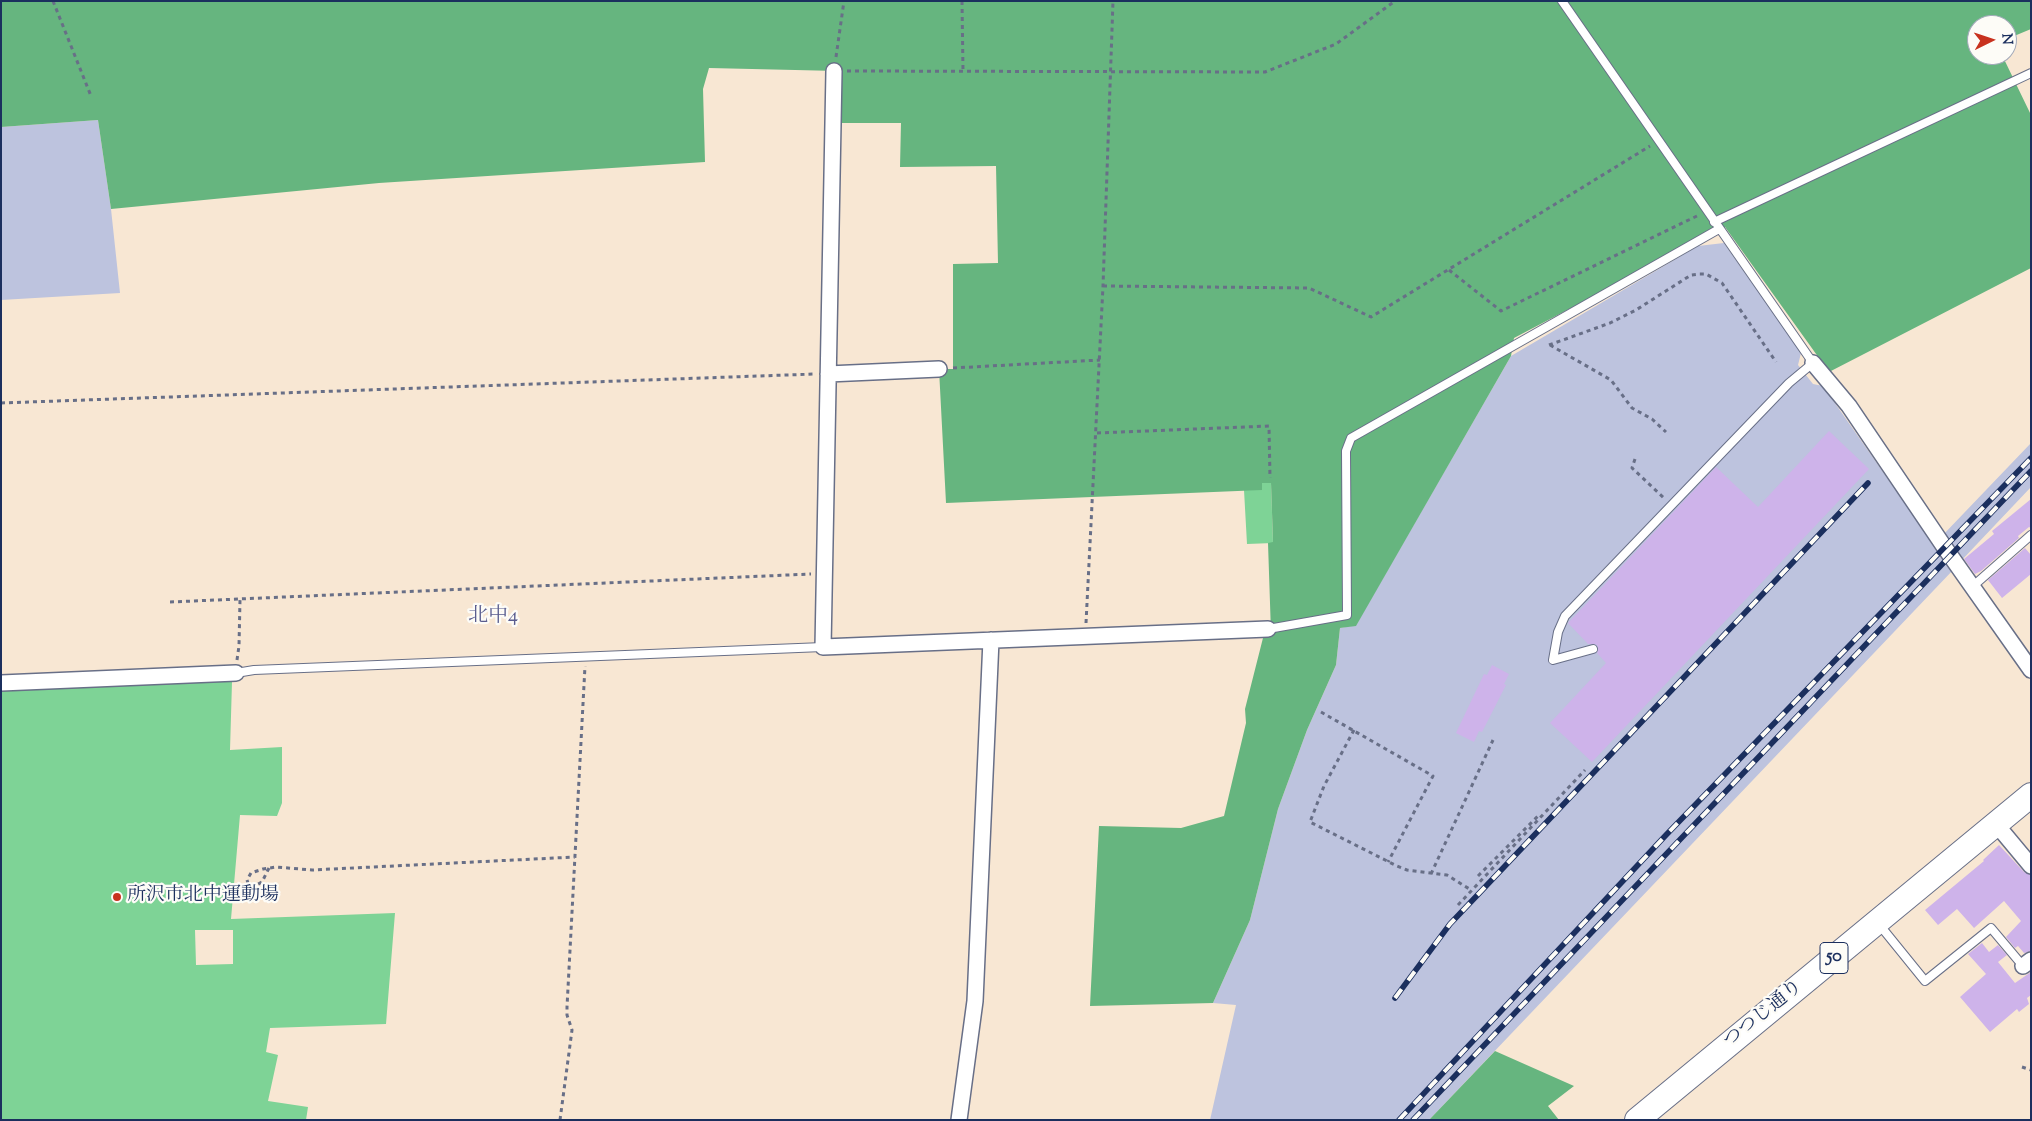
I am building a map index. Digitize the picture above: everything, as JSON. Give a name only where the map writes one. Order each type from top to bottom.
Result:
[{"type":"main road","name":"つつじ通り","points":[[1637,1120],[2031,796]]},
{"type":"street","points":[[834,71],[823,647],[1268,630]]},
{"type":"street","points":[[1813,363],[1849,406],[2031,670]]},
{"type":"street","points":[[828,374],[939,369]]},
{"type":"street","points":[[959,1120],[975,1001],[991,640]]},
{"type":"street","points":[[1,683],[236,673]]},
{"type":"street","points":[[1996,824],[2031,866]]},
{"type":"lane","points":[[1562,1],[1813,363],[1789,383],[1565,616],[1558,632],[1553,660],[1593,649]]},
{"type":"lane","points":[[1714,222],[2031,73]]},
{"type":"lane","points":[[1268,630],[1347,615],[1346,451],[1351,438],[1719,229]]},
{"type":"lane","points":[[1972,587],[2031,535]]},
{"type":"lane","points":[[236,673],[254,670],[823,647]]},
{"type":"lane","points":[[1877,922],[1925,980],[1991,928],[2027,963]]},
{"type":"path","points":[[53,1],[91,96]]},
{"type":"path","points":[[844,1],[838,32],[834,71],[1111,72],[1265,72],[1336,44],[1395,1]]},
{"type":"path","points":[[962,1],[962,71]]},
{"type":"path","points":[[1086,637],[1097,433],[1113,1]]},
{"type":"path","points":[[1103,286],[1308,288],[1371,317],[1659,141]]},
{"type":"path","points":[[1449,270],[1501,312],[1707,211]]},
{"type":"path","points":[[1666,432],[1652,419],[1632,408],[1611,380],[1549,345],[1619,319],[1691,275],[1706,274],[1722,283],[1776,362]]},
{"type":"path","points":[[939,369],[1100,360]]},
{"type":"path","points":[[1,403],[828,374]]},
{"type":"path","points":[[1097,433],[1269,426],[1270,478]]},
{"type":"path","points":[[1635,459],[1632,468],[1672,505]]},
{"type":"path","points":[[170,602],[824,573]]},
{"type":"path","points":[[236,673],[239,646],[240,600]]},
{"type":"path","points":[[560,1120],[572,1030],[567,1015],[567,1007],[586,657]]},
{"type":"path","points":[[1321,712],[1433,776],[1388,862]]},
{"type":"path","points":[[1354,730],[1324,786],[1310,822],[1388,862],[1407,870],[1447,875],[1471,890]]},
{"type":"path","points":[[1431,874],[1493,740]]},
{"type":"path","points":[[1458,905],[1585,770],[1478,876]]},
{"type":"path","points":[[269,868],[262,882],[255,886],[249,886],[247,880],[251,873],[269,868],[312,870],[575,857]]},
{"type":"path","points":[[2022,1067],[2031,1070]]},
{"type":"shaded area","points":[[98,120],[111,209],[120,293],[1,300],[1,127]]},
{"type":"shaded area","points":[[1724,243],[1801,353],[1798,365],[1813,384],[1823,386],[1934,545],[1954,569],[1429,1120],[1210,1120],[1236,1005],[1213,1003],[1250,920],[1278,809],[1307,730],[1336,665],[1340,628],[1356,625],[1511,356],[1698,246]]},
{"type":"shaded area","points":[[2031,443],[2031,487],[1960,562],[1942,536]]},
{"type":"green space","points":[[1,1],[2031,1],[2031,29],[2017,35],[2017,15],[1967,15],[1967,65],[2007,65],[2031,115],[2031,268],[1829,372],[1725,227],[1514,338],[1511,356],[1356,626],[1340,628],[1336,665],[1307,730],[1278,809],[1250,920],[1213,1003],[1090,1006],[1099,826],[1181,828],[1224,816],[1246,723],[1245,709],[1264,634],[1271,633],[1268,543],[1273,542],[1271,483],[1262,483],[1262,490],[946,503],[939,369],[953,369],[953,264],[998,263],[996,166],[900,167],[901,123],[838,123],[838,71],[709,68],[703,89],[705,162],[379,183],[111,209],[98,120],[1,127]]},
{"type":"green space","points":[[1271,482],[1273,543],[1247,544],[1244,490],[1262,490],[1262,483]]},
{"type":"green space","name":"所沢市北中運動場","points":[[228,680],[232,682],[230,750],[282,747],[282,803],[277,816],[240,815],[231,919],[395,913],[386,1024],[270,1028],[266,1052],[278,1055],[268,1101],[308,1107],[306,1120],[1,1120],[1,689]],"holes":[[[195,930],[233,930],[233,964],[196,965]]]},
{"type":"green space","points":[[1495,1051],[1574,1086],[1548,1106],[1559,1120],[1429,1120]]},
{"type":"building","points":[[1829,431],[1869,469],[1592,762],[1550,723],[1606,663],[1597,653],[1597,645],[1588,644],[1568,623],[1716,467],[1758,507]]},
{"type":"building","points":[[2031,499],[2031,528],[2029,527],[2018,536],[2019,538],[1975,574],[1964,559],[1994,534],[1992,531]]},
{"type":"building","points":[[2025,548],[2031,555],[2031,574],[2002,598],[1988,580]]},
{"type":"building","points":[[1492,665],[1509,674],[1504,684],[1506,685],[1482,732],[1479,731],[1474,742],[1456,733],[1484,674],[1487,675]]},
{"type":"building","points":[[1999,845],[2024,872],[2031,875],[2031,951],[2024,953],[2018,946],[2015,948],[2006,937],[2021,921],[2004,901],[1974,928],[1957,909],[1938,925],[1925,910],[1984,861]]},
{"type":"building","points":[[1982,943],[1989,952],[1998,945],[2007,955],[1998,962],[2015,983],[2031,972],[2031,995],[2027,998],[2029,1004],[2019,1012],[2017,1009],[1990,1032],[1960,997],[1986,974],[1968,954]]},
{"type":"railway","points":[[1399,1120],[1666,835],[2031,458]]},
{"type":"railway","points":[[1413,1120],[2031,471]]},
{"type":"railway","points":[[1395,998],[1450,924],[1868,483]]},
{"type":"place","name":"所沢市北中運動場","points":[[117,897]]},
{"type":"district","name":"北中4","points":[[493,618]]}]
